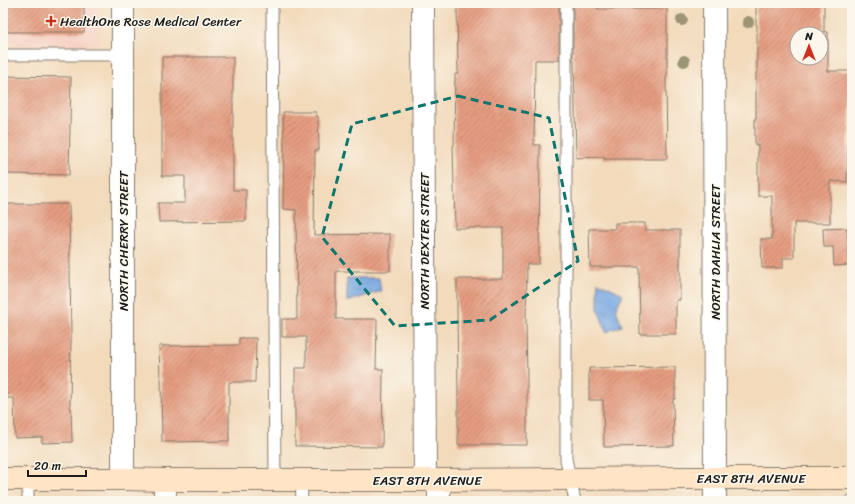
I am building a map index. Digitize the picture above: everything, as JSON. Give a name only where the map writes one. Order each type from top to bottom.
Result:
[{"type":"street","name":"NORTH CHERRY STREET","points":[[123,3],[123,479]]},
{"type":"street","name":"NORTH DEXTER STREET","points":[[423,3],[434,487]]},
{"type":"street","name":"NORTH DAHLIA STREET","points":[[714,3],[715,501]]},
{"type":"street","name":"EAST 8TH AVENUE","points":[[3,479],[123,479],[165,490],[275,480],[301,490],[434,487],[571,479],[852,478]]},
{"type":"lane","points":[[272,3],[275,480]]},
{"type":"lane","points":[[566,3],[566,459],[575,501]]},
{"type":"lane","points":[[3,55],[123,55]]},
{"type":"lane","points":[[28,479],[28,501]]},
{"type":"highlighted area","points":[[458,96],[549,118],[578,261],[490,320],[395,326],[322,237],[352,124]]},
{"type":"shaded area","name":"HealthOne Rose Medical Center","points":[[3,3],[99,3],[98,45],[17,45],[3,38]]},
{"type":"water","points":[[347,278],[379,278],[381,291],[347,302]]},
{"type":"water","points":[[598,282],[623,294],[616,309],[622,326],[606,332],[598,309]]},
{"type":"building","points":[[3,3],[84,3],[84,32],[3,32]]},
{"type":"building","points":[[457,3],[559,3],[559,60],[535,60],[534,145],[540,145],[539,264],[527,264],[527,445],[458,445],[457,279],[503,279],[503,228],[455,228],[453,146],[455,74],[458,74]]},
{"type":"building","points":[[573,3],[597,3],[597,9],[667,9],[667,159],[604,159],[604,157],[576,158]]},
{"type":"building","points":[[756,3],[824,3],[824,26],[789,26],[789,66],[828,66],[828,71],[850,71],[847,182],[830,181],[830,223],[794,223],[794,258],[783,258],[783,268],[762,268],[761,239],[772,239],[772,196],[758,196],[758,145],[755,145]]},
{"type":"building","points":[[162,57],[233,57],[233,190],[246,190],[246,221],[159,222],[158,203],[185,203],[185,176],[162,176]]},
{"type":"building","points":[[3,76],[71,77],[69,175],[3,174]]},
{"type":"building","points":[[283,112],[316,112],[316,116],[318,116],[319,150],[315,150],[314,235],[390,234],[390,271],[336,271],[336,319],[377,319],[376,369],[383,369],[382,447],[295,446],[295,368],[306,368],[306,337],[282,337],[282,319],[297,319],[296,210],[283,209]]},
{"type":"building","points":[[3,204],[69,204],[71,334],[70,408],[72,442],[42,443],[42,437],[15,438],[14,398],[7,398],[7,393],[3,393]]},
{"type":"building","points":[[615,223],[645,223],[645,230],[680,230],[680,300],[676,300],[676,334],[640,334],[639,267],[590,267],[589,229],[615,229]]},
{"type":"building","points":[[847,228],[849,265],[834,266],[833,247],[824,247],[823,229]]},
{"type":"building","points":[[239,338],[256,338],[255,382],[229,382],[229,441],[162,442],[159,346],[239,345]]},
{"type":"building","points":[[675,367],[675,399],[673,399],[674,446],[604,447],[603,400],[589,400],[589,368]]},
{"type":"place","name":"HealthOne Rose Medical Center","points":[[51,21]]}]
